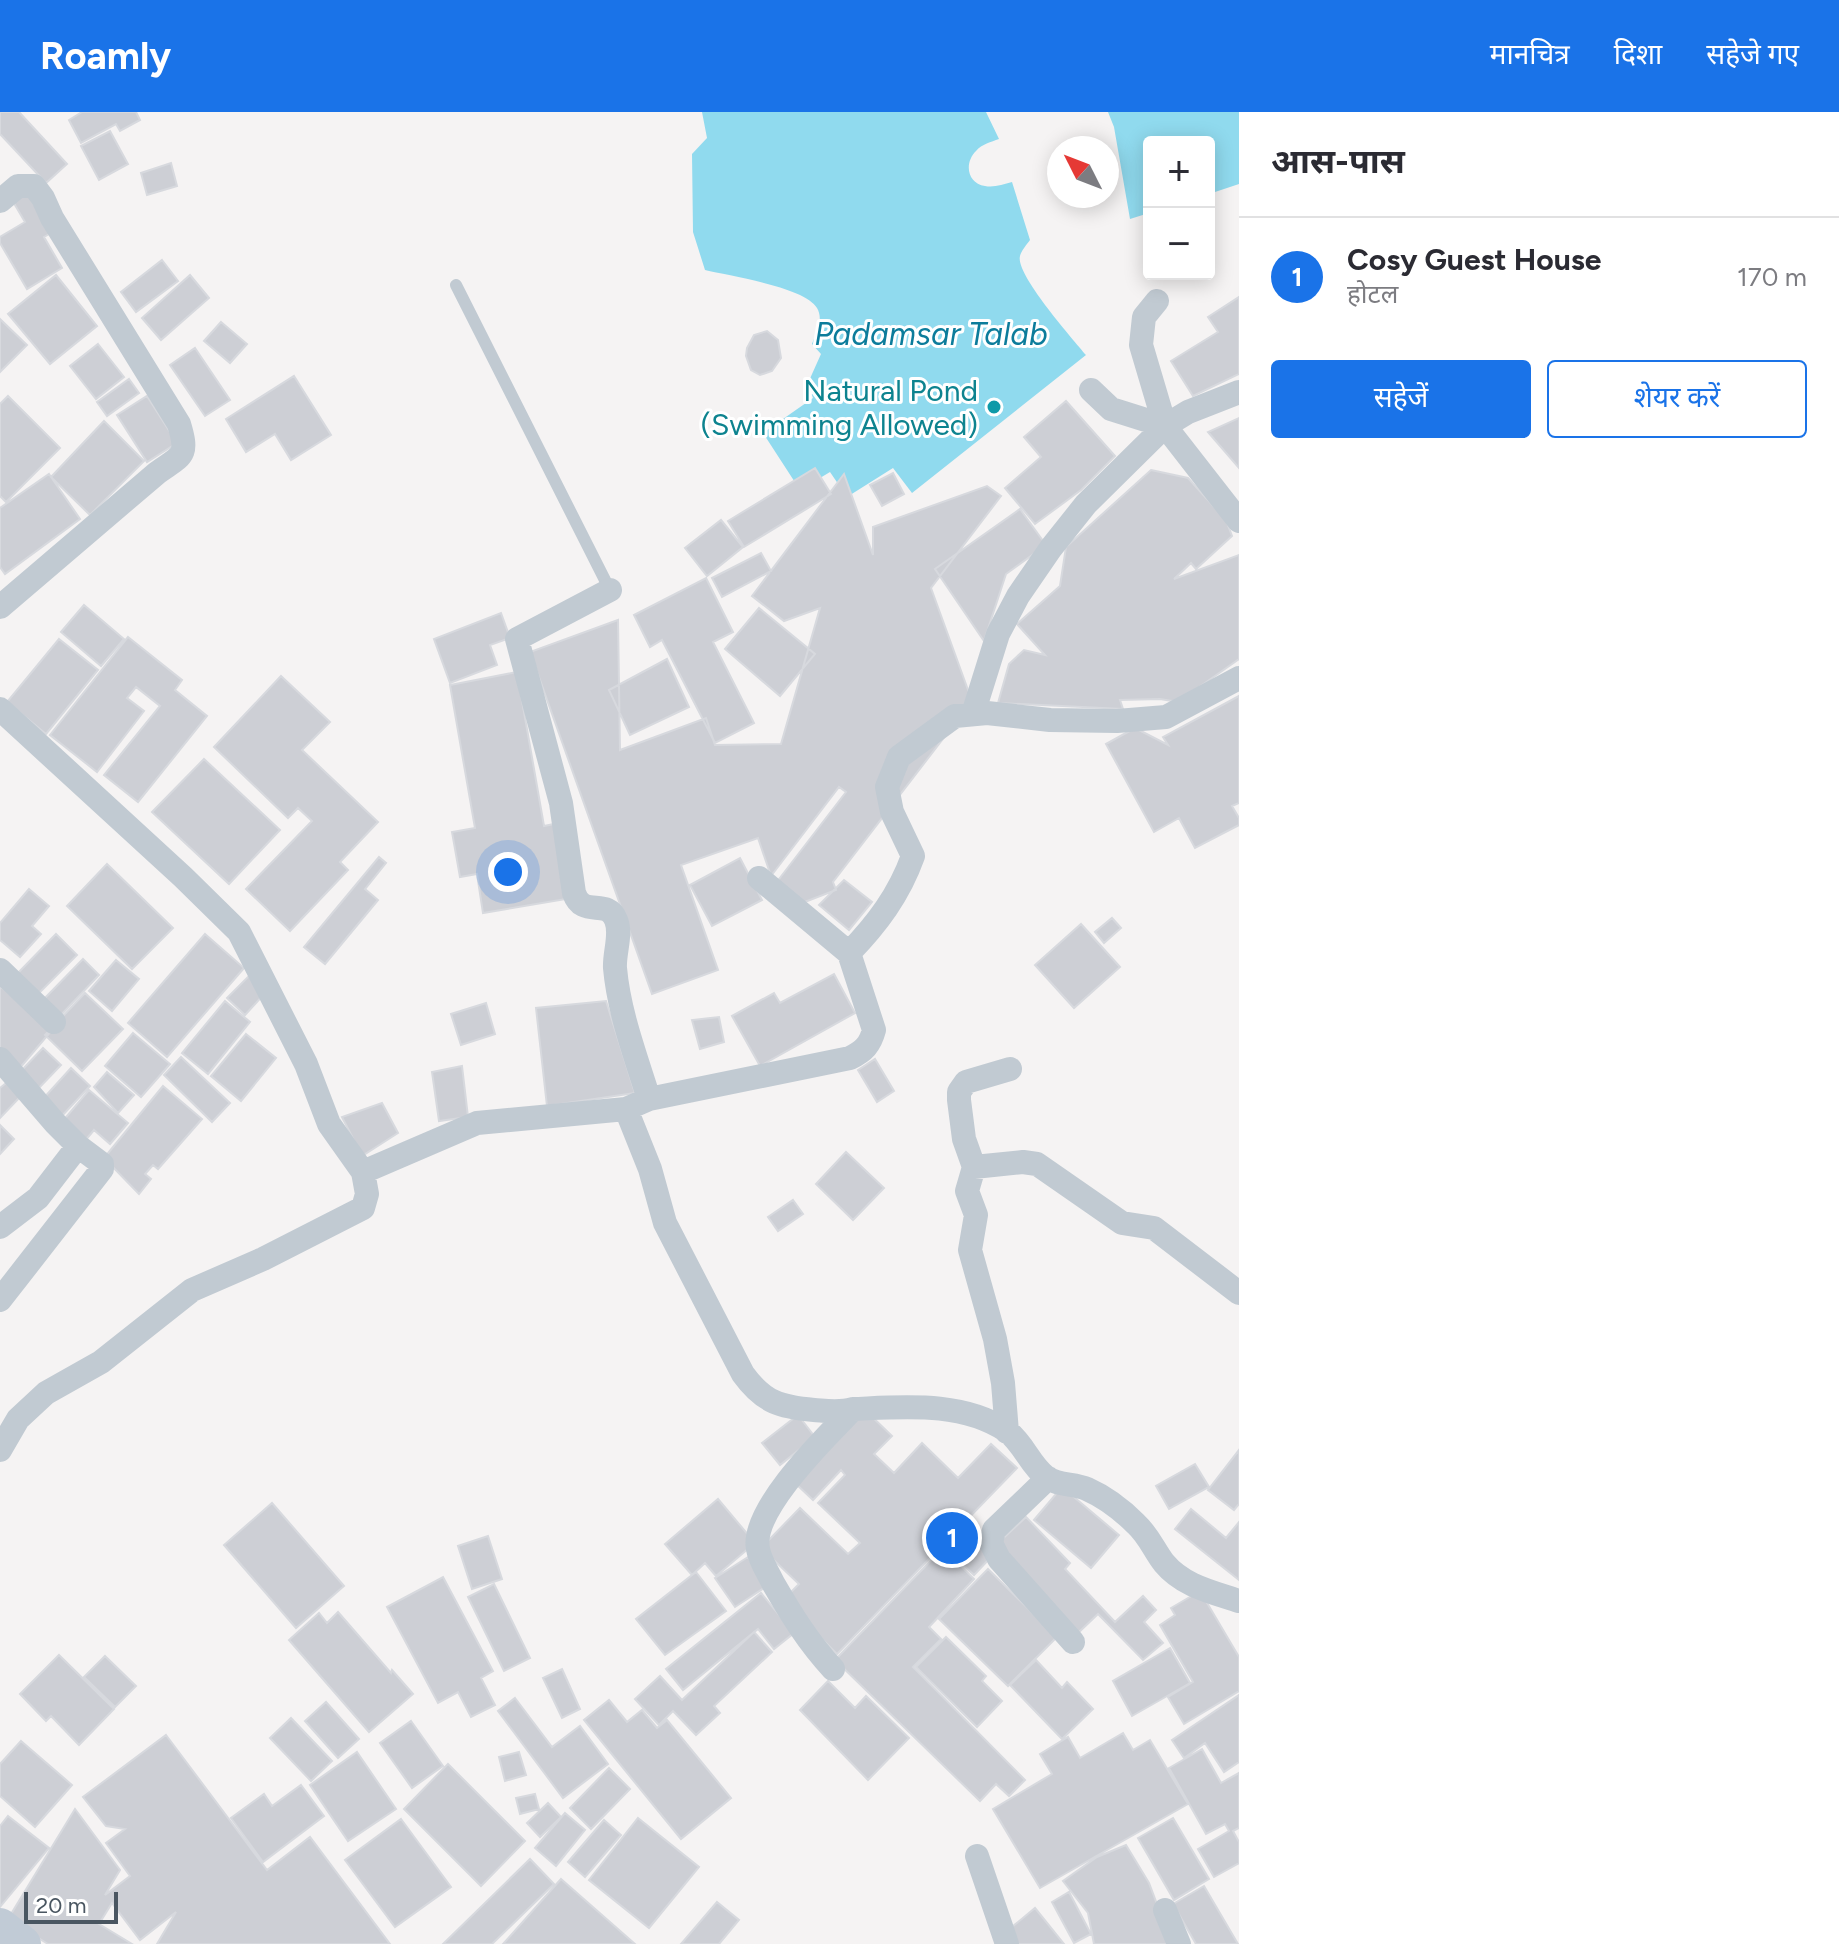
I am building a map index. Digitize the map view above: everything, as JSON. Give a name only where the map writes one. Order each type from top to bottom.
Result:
[{"type":"main road","points":[[0,1926],[23,1944]]},
{"type":"street","points":[[0,201],[18,186],[34,186],[179,424],[185,444],[182,455],[0,607]]},
{"type":"street","points":[[1157,301],[1144,317],[1141,345],[1165,426],[1239,521]]},
{"type":"street","points":[[1091,390],[1111,409],[1165,426]]},
{"type":"street","points":[[973,714],[998,634],[1026,584],[1086,504],[1165,426],[1188,412],[1239,392]]},
{"type":"street","points":[[610,590],[517,639],[561,803],[577,903],[582,907],[606,908],[614,915],[618,925],[615,968],[627,1027],[649,1099]]},
{"type":"street","points":[[849,953],[875,926],[904,881],[913,856],[892,812],[887,787],[899,757],[955,716],[987,713],[1050,720],[1117,721],[1166,717],[1239,678]]},
{"type":"street","points":[[0,709],[239,932],[306,1064],[329,1124],[363,1172],[367,1194],[363,1208],[263,1259],[192,1290],[101,1362],[46,1393],[18,1419],[0,1450]]},
{"type":"street","points":[[363,1172],[477,1123],[626,1109],[649,1099],[850,1058],[864,1051],[871,1042],[874,1030],[849,953],[759,878]]},
{"type":"street","points":[[0,970],[54,1022]]},
{"type":"street","points":[[0,1059],[78,1146],[98,1159],[102,1169],[0,1300]]},
{"type":"street","points":[[1007,1432],[995,1339],[970,1250],[976,1215],[967,1191],[974,1167],[964,1139],[959,1092],[972,1079],[1010,1069]]},
{"type":"street","points":[[626,1109],[650,1169],[665,1223],[743,1374],[755,1391],[783,1407],[841,1412],[927,1407],[984,1419],[1022,1444],[1036,1467],[1048,1478],[1085,1488],[1108,1500],[1138,1525],[1162,1561],[1182,1580],[1239,1601]]},
{"type":"street","points":[[0,1227],[38,1198],[78,1146]]},
{"type":"street","points":[[974,1167],[1023,1162],[1037,1164],[1122,1223],[1154,1228],[1239,1293]]},
{"type":"street","points":[[833,1669],[808,1643],[757,1547],[769,1509],[794,1472],[853,1409]]},
{"type":"street","points":[[1048,1478],[994,1530],[991,1543],[999,1559],[1073,1642]]},
{"type":"street","points":[[977,1856],[1007,1944]]},
{"type":"street","points":[[1165,1910],[1179,1944]]},
{"type":"lane","points":[[456,285],[610,590]]},
{"type":"water","name":"Padamsar Talab","points":[[702,112],[986,112],[999,139],[981,147],[972,156],[969,167],[971,177],[979,184],[988,186],[1012,182],[1030,240],[1020,256],[1026,277],[1086,355],[912,493],[893,468],[847,497],[830,472],[800,490],[763,433],[813,398],[808,383],[821,354],[812,344],[819,326],[819,313],[810,301],[783,288],[705,270],[693,232],[692,154],[707,138]]},
{"type":"water","points":[[1108,112],[1239,112],[1239,184],[1215,192],[1215,136],[1143,136],[1143,215],[1130,219],[1119,156],[1119,136],[1116,136]]},
{"type":"building","points":[[0,112],[19,112],[67,164],[46,183],[0,134]]},
{"type":"building","points":[[82,112],[136,112],[140,120],[120,131],[116,124],[81,143],[69,120]]},
{"type":"building","points":[[110,131],[128,164],[99,180],[81,146]]},
{"type":"building","points":[[171,163],[177,186],[147,195],[141,173]]},
{"type":"building","points":[[27,192],[51,233],[44,237],[62,268],[27,289],[0,243],[0,237],[25,222],[12,200]]},
{"type":"building","points":[[162,260],[178,281],[136,312],[121,292]]},
{"type":"building","points":[[56,275],[97,326],[50,364],[8,314]]},
{"type":"building","points":[[190,275],[209,298],[161,340],[142,318]]},
{"type":"building","points":[[1239,297],[1239,374],[1193,396],[1171,361],[1218,332],[1208,317]]},
{"type":"building","points":[[0,319],[27,345],[0,372]]},
{"type":"building","points":[[221,322],[247,344],[230,363],[204,341]]},
{"type":"building","points":[[767,331],[778,340],[781,358],[772,371],[760,375],[751,370],[746,356],[747,348],[754,335]]},
{"type":"building","points":[[98,344],[124,377],[96,399],[70,366]]},
{"type":"building","points":[[195,348],[230,400],[205,416],[170,365]]},
{"type":"building","points":[[294,376],[331,435],[291,460],[275,434],[246,452],[226,419]]},
{"type":"building","points":[[129,379],[139,393],[107,416],[97,402]]},
{"type":"building","points":[[8,396],[60,448],[6,502],[0,496],[0,404]]},
{"type":"building","points":[[147,396],[177,443],[147,462],[117,415]]},
{"type":"building","points":[[1066,401],[1115,456],[1081,490],[1035,524],[1005,488],[1041,457],[1024,437]]},
{"type":"building","points":[[1239,418],[1239,468],[1208,432]]},
{"type":"building","points":[[104,421],[144,461],[90,515],[51,477]]},
{"type":"building","points":[[815,468],[831,494],[744,547],[728,521]]},
{"type":"building","points":[[1151,470],[1188,478],[1226,520],[1232,536],[1196,569],[1191,563],[1174,579],[1239,555],[1239,659],[1178,702],[1120,700],[1123,709],[998,703],[1009,664],[1024,650],[1045,655],[1017,624],[1060,586],[1066,547]]},
{"type":"building","points":[[893,473],[904,494],[882,506],[870,485]]},
{"type":"building","points":[[49,474],[80,519],[5,574],[0,567],[0,508]]},
{"type":"building","points":[[844,474],[873,555],[873,527],[987,486],[1001,496],[931,588],[972,701],[833,882],[836,890],[802,903],[776,883],[846,792],[839,787],[771,876],[758,838],[681,865],[718,970],[652,994],[530,652],[618,620],[620,750],[706,718],[715,745],[781,744],[820,608],[784,621],[752,596]]},
{"type":"building","points":[[1020,509],[1046,545],[1006,574],[984,641],[935,569]]},
{"type":"building","points":[[721,520],[743,547],[707,576],[685,548]]},
{"type":"building","points":[[761,553],[771,571],[722,597],[712,578]]},
{"type":"building","points":[[706,578],[733,632],[713,642],[754,723],[715,743],[662,640],[650,647],[634,615]]},
{"type":"building","points":[[84,605],[124,639],[101,666],[61,632]]},
{"type":"building","points":[[759,608],[815,654],[780,696],[725,649]]},
{"type":"building","points":[[501,613],[510,638],[490,645],[497,665],[450,683],[434,639]]},
{"type":"building","points":[[128,637],[182,680],[175,690],[207,716],[138,802],[104,775],[160,706],[136,687],[127,698],[144,711],[97,772],[50,735]]},
{"type":"building","points":[[59,639],[98,670],[46,734],[7,702]]},
{"type":"building","points":[[667,659],[689,707],[630,735],[609,690]]},
{"type":"building","points":[[517,672],[544,826],[559,823],[572,898],[483,913],[477,874],[460,877],[452,832],[475,828],[450,685]]},
{"type":"building","points":[[281,676],[330,722],[302,750],[378,822],[340,862],[348,870],[290,931],[246,889],[312,821],[298,808],[288,818],[214,747]]},
{"type":"building","points":[[1239,696],[1239,803],[1232,806],[1239,818],[1239,825],[1195,848],[1179,818],[1154,832],[1106,744],[1135,728],[1168,745],[1163,737]]},
{"type":"building","points":[[204,759],[280,830],[229,884],[152,812]]},
{"type":"building","points":[[379,857],[386,863],[365,889],[378,900],[325,964],[304,947]]},
{"type":"building","points":[[740,858],[762,900],[712,926],[690,885]]},
{"type":"building","points":[[107,864],[173,928],[132,969],[67,906]]},
{"type":"building","points":[[844,880],[872,902],[849,930],[819,905]]},
{"type":"building","points":[[29,889],[49,906],[32,926],[41,934],[20,957],[0,940],[0,923]]},
{"type":"building","points":[[1112,918],[1121,928],[1104,943],[1095,932]]},
{"type":"building","points":[[1081,924],[1120,967],[1074,1008],[1035,965]]},
{"type":"building","points":[[56,934],[77,955],[36,996],[15,976]]},
{"type":"building","points":[[205,934],[244,968],[167,1057],[128,1023]]},
{"type":"building","points":[[83,959],[99,975],[59,1017],[42,1001]]},
{"type":"building","points":[[116,960],[139,979],[112,1011],[89,991]]},
{"type":"building","points":[[252,973],[266,992],[245,1015],[227,998]]},
{"type":"building","points":[[834,974],[855,1013],[760,1066],[732,1016],[774,993],[780,1003]]},
{"type":"building","points":[[0,986],[52,1030],[19,1069],[0,1052]]},
{"type":"building","points":[[85,993],[123,1029],[82,1071],[45,1035]]},
{"type":"building","points":[[225,1001],[250,1022],[208,1074],[182,1053]]},
{"type":"building","points":[[606,1001],[635,1093],[547,1106],[536,1008]]},
{"type":"building","points":[[486,1003],[495,1034],[461,1045],[451,1014]]},
{"type":"building","points":[[719,1017],[724,1042],[700,1049],[692,1020]]},
{"type":"building","points":[[133,1033],[170,1064],[141,1097],[105,1066]]},
{"type":"building","points":[[246,1034],[276,1058],[241,1101],[211,1076]]},
{"type":"building","points":[[43,1048],[61,1065],[36,1091],[19,1073]]},
{"type":"building","points":[[181,1057],[230,1103],[212,1122],[164,1075]]},
{"type":"building","points":[[875,1059],[894,1091],[877,1102],[858,1070]]},
{"type":"building","points":[[462,1066],[468,1117],[439,1121],[432,1072]]},
{"type":"building","points":[[71,1068],[90,1086],[59,1119],[41,1101]]},
{"type":"building","points":[[107,1072],[134,1095],[118,1113],[94,1087]]},
{"type":"building","points":[[6,1083],[20,1097],[0,1118],[0,1088]]},
{"type":"building","points":[[163,1086],[202,1119],[158,1169],[153,1165],[145,1174],[151,1179],[139,1194],[104,1158]]},
{"type":"building","points":[[89,1090],[128,1123],[110,1144],[94,1130],[84,1142],[61,1123]]},
{"type":"building","points":[[382,1103],[398,1133],[362,1156],[342,1117]]},
{"type":"building","points":[[0,1125],[14,1139],[0,1154]]},
{"type":"building","points":[[846,1152],[884,1188],[853,1220],[816,1184]]},
{"type":"building","points":[[793,1200],[803,1214],[778,1231],[768,1217]]},
{"type":"building","points":[[865,1410],[892,1436],[874,1454],[894,1473],[922,1443],[958,1478],[991,1444],[1017,1468],[837,1654],[783,1600],[799,1584],[761,1548],[800,1508],[848,1554],[860,1543],[818,1503],[845,1475],[841,1470],[813,1500],[795,1483]]},
{"type":"building","points":[[798,1415],[815,1437],[780,1465],[762,1443]]},
{"type":"building","points":[[1239,1450],[1239,1504],[1234,1510],[1208,1490]]},
{"type":"building","points":[[1195,1464],[1209,1487],[1169,1509],[1156,1486]]},
{"type":"building","points":[[1062,1487],[1119,1535],[1091,1568],[1034,1520]]},
{"type":"building","points":[[718,1499],[755,1543],[716,1576],[705,1563],[692,1575],[665,1544]]},
{"type":"building","points":[[272,1503],[344,1586],[296,1628],[224,1545]]},
{"type":"building","points":[[1191,1509],[1226,1538],[1239,1522],[1239,1580],[1175,1529]]},
{"type":"building","points":[[1026,1517],[1070,1563],[1065,1569],[1115,1622],[1143,1596],[1156,1610],[1144,1622],[1163,1643],[1143,1660],[1098,1614],[1078,1633],[995,1546]]},
{"type":"building","points":[[968,1531],[993,1555],[974,1575],[949,1552]]},
{"type":"building","points":[[488,1536],[502,1579],[472,1589],[458,1546]]},
{"type":"building","points":[[943,1548],[974,1579],[929,1627],[941,1639],[913,1667],[1025,1780],[1009,1796],[996,1784],[980,1801],[835,1660]]},
{"type":"building","points":[[748,1557],[767,1586],[735,1607],[715,1578]]},
{"type":"building","points":[[988,1569],[1057,1637],[1008,1686],[939,1619]]},
{"type":"building","points":[[696,1572],[726,1611],[665,1655],[636,1619]]},
{"type":"building","points":[[443,1577],[493,1671],[481,1678],[495,1705],[471,1717],[458,1692],[438,1703],[387,1607]]},
{"type":"building","points":[[494,1584],[530,1658],[504,1671],[468,1597]]},
{"type":"building","points":[[1200,1591],[1239,1657],[1239,1691],[1184,1724],[1168,1697],[1193,1682],[1160,1625],[1175,1615],[1171,1608]]},
{"type":"building","points":[[761,1593],[794,1633],[774,1649],[758,1629],[683,1690],[666,1669]]},
{"type":"building","points":[[338,1612],[413,1694],[369,1732],[289,1640],[319,1613],[327,1623]]},
{"type":"building","points":[[754,1632],[772,1652],[714,1706],[720,1713],[696,1735],[673,1711],[659,1725],[635,1699],[660,1676],[682,1700]]},
{"type":"building","points":[[946,1637],[986,1676],[982,1681],[1002,1701],[977,1727],[916,1667]]},
{"type":"building","points":[[1170,1648],[1190,1683],[1132,1716],[1113,1681]]},
{"type":"building","points":[[59,1655],[114,1709],[79,1745],[51,1716],[46,1721],[20,1694]]},
{"type":"building","points":[[105,1656],[136,1686],[115,1707],[84,1677]]},
{"type":"building","points":[[1036,1660],[1062,1688],[1067,1682],[1093,1709],[1062,1739],[1010,1685]]},
{"type":"building","points":[[562,1669],[580,1709],[562,1718],[543,1678]]},
{"type":"building","points":[[828,1681],[855,1708],[866,1696],[909,1738],[868,1780],[800,1710]]},
{"type":"building","points":[[1239,1695],[1239,1762],[1224,1772],[1205,1743],[1184,1758],[1172,1740]]},
{"type":"building","points":[[515,1698],[552,1747],[580,1726],[608,1764],[563,1798],[498,1711]]},
{"type":"building","points":[[609,1700],[627,1722],[642,1710],[657,1728],[667,1720],[731,1798],[681,1839],[584,1720]]},
{"type":"building","points":[[326,1702],[359,1739],[338,1758],[305,1721]]},
{"type":"building","points":[[291,1718],[332,1761],[311,1781],[270,1738]]},
{"type":"building","points":[[411,1721],[443,1766],[412,1788],[380,1743]]},
{"type":"building","points":[[1123,1733],[1133,1750],[1150,1740],[1188,1804],[1040,1888],[993,1809],[1052,1774],[1040,1754],[1068,1737],[1080,1758]]},
{"type":"building","points":[[166,1735],[267,1870],[310,1837],[390,1944],[157,1944],[176,1912],[140,1940],[112,1903],[99,1924],[132,1944],[48,1944],[8,1919],[75,1809],[120,1870],[105,1895],[130,1876],[106,1843],[125,1829],[106,1826],[83,1797]]},
{"type":"building","points":[[21,1741],[72,1785],[35,1827],[0,1796],[0,1764]]},
{"type":"building","points":[[1202,1749],[1221,1783],[1239,1773],[1239,1828],[1233,1831],[1239,1842],[1239,1863],[1214,1877],[1198,1849],[1229,1831],[1225,1824],[1206,1834],[1169,1768]]},
{"type":"building","points":[[357,1752],[396,1809],[348,1841],[310,1785]]},
{"type":"building","points":[[519,1752],[526,1775],[505,1781],[499,1757]]},
{"type":"building","points":[[448,1764],[525,1841],[481,1886],[404,1809]]},
{"type":"building","points":[[609,1768],[630,1789],[591,1829],[570,1808]]},
{"type":"building","points":[[301,1785],[324,1816],[263,1862],[231,1818],[264,1794],[272,1806]]},
{"type":"building","points":[[535,1794],[539,1809],[520,1814],[516,1798]]},
{"type":"building","points":[[548,1803],[561,1817],[540,1837],[527,1823]]},
{"type":"building","points":[[565,1813],[585,1830],[556,1866],[535,1848]]},
{"type":"building","points":[[8,1816],[49,1848],[0,1907],[0,1826]]},
{"type":"building","points":[[638,1818],[699,1867],[649,1928],[589,1880]]},
{"type":"building","points":[[1173,1818],[1209,1879],[1174,1900],[1138,1838]]},
{"type":"building","points":[[401,1819],[451,1887],[395,1927],[345,1860]]},
{"type":"building","points":[[604,1820],[621,1835],[585,1877],[568,1862]]},
{"type":"building","points":[[1126,1845],[1149,1883],[1172,1944],[1094,1944],[1088,1913],[1063,1881],[1097,1857]]},
{"type":"building","points":[[530,1859],[554,1884],[492,1944],[443,1944]]},
{"type":"building","points":[[561,1879],[635,1944],[503,1944]]},
{"type":"building","points":[[1204,1886],[1238,1944],[1196,1944],[1173,1904]]},
{"type":"building","points":[[1069,1892],[1091,1934],[1074,1943],[1052,1902]]},
{"type":"building","points":[[717,1902],[739,1920],[719,1944],[681,1944]]},
{"type":"building","points":[[1035,1908],[1064,1944],[1016,1944],[1012,1927]]},
{"type":"place","name":"Natural Pond (Swimming Allowed)","points":[[994,407]]},
{"type":"place","name":"Cosy Guest House","points":[[952,1538]]}]
